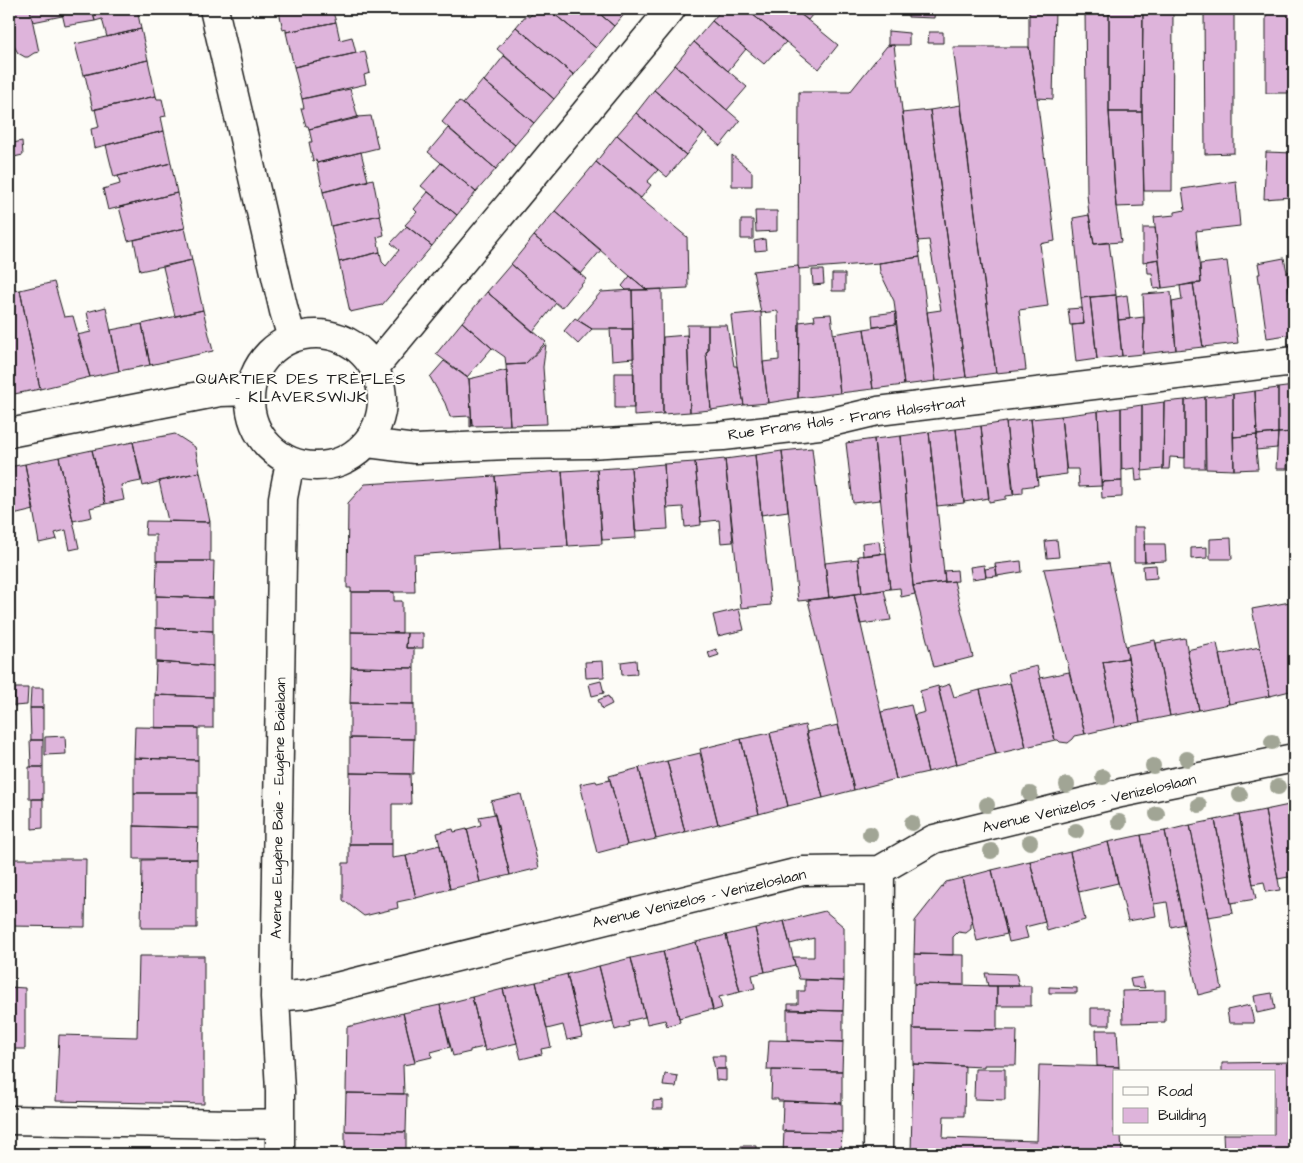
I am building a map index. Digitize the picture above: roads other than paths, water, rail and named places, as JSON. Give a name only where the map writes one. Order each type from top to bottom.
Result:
[{"type":"street","points":[[214,9],[284,311],[292,338]]},
{"type":"street","points":[[374,367],[670,9]]},
{"type":"street","points":[[310,334],[329,335],[347,341],[363,352],[374,367],[383,392],[381,419],[368,442],[352,457],[332,465],[311,467],[290,462],[275,453],[254,426],[250,409],[250,391],[255,374],[264,359],[277,347],[292,338],[310,334]]},
{"type":"street","name":"Rue Frans Hals - Frans Halsstraat","points":[[368,442],[415,449],[589,444],[723,436],[819,424],[878,411],[1294,361]]},
{"type":"street","points":[[9,433],[220,392],[250,391]]},
{"type":"street","name":"Avenue Eugène Baie - Eugène Baielaan","points":[[280,1154],[280,1091],[275,997],[283,498],[290,462]]},
{"type":"street","name":"Avenue Venizelos - Venizeloslaan","points":[[275,997],[308,994],[803,871],[880,870],[934,839],[1121,793],[1294,758]]},
{"type":"street","points":[[878,1154],[880,870]]},
{"type":"street","points":[[9,1120],[280,1123]]},
{"type":"district","name":"QUARTIER DES TRÈFLES - KLAVERSWIJK","points":[[301,387]]}]
